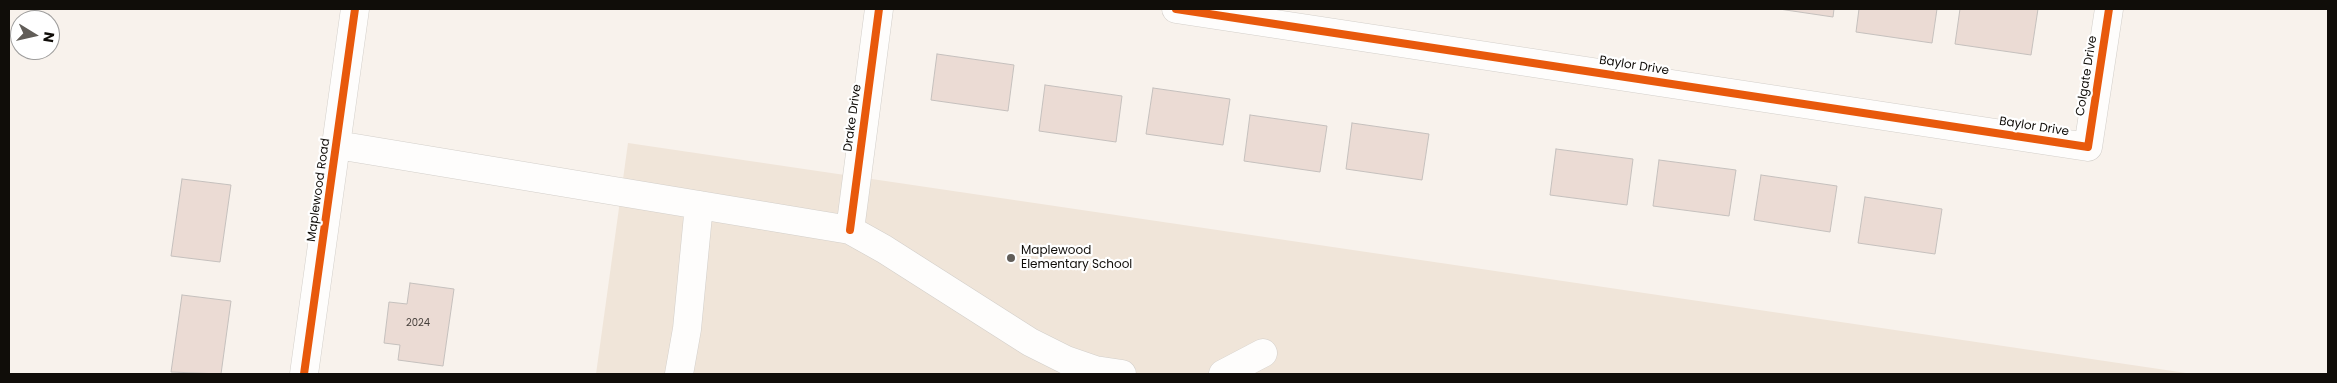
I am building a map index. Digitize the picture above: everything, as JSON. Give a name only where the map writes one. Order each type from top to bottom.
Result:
[{"type":"street","name":"Maplewood Road","points":[[304,374],[355,9]]},
{"type":"street","name":"Drake Drive","points":[[850,230],[879,9]]},
{"type":"street","name":"Baylor Drive","points":[[1176,9],[1271,15],[2088,147]]},
{"type":"street","name":"Colgate Drive","points":[[2088,147],[2108,9]]},
{"type":"street","points":[[336,145],[850,230],[884,248],[1030,342],[1066,360],[1095,370],[1122,374]]},
{"type":"street","points":[[682,374],[699,205]]},
{"type":"street","points":[[1223,374],[1263,353]]},
{"type":"shaded area","name":"Maplewood Elementary School","points":[[628,143],[2193,374],[596,374]]},
{"type":"building","points":[[1779,9],[1834,9],[1833,17]]},
{"type":"building","points":[[1859,9],[1937,9],[1932,43],[1856,32]]},
{"type":"building","points":[[1960,9],[2038,9],[2031,55],[1955,44]]},
{"type":"building","points":[[937,54],[1014,65],[1008,111],[931,100]]},
{"type":"building","points":[[1045,85],[1122,96],[1116,142],[1039,131]]},
{"type":"building","points":[[1153,88],[1230,99],[1223,145],[1146,134]]},
{"type":"building","points":[[1250,115],[1327,126],[1320,172],[1244,161]]},
{"type":"building","points":[[1352,123],[1429,134],[1422,180],[1346,169]]},
{"type":"building","points":[[1556,149],[1633,159],[1627,205],[1550,195]]},
{"type":"building","points":[[1659,160],[1736,170],[1729,216],[1653,206]]},
{"type":"building","points":[[1761,175],[1837,186],[1830,232],[1754,220]]},
{"type":"building","points":[[182,179],[231,185],[220,262],[171,256]]},
{"type":"building","points":[[1865,197],[1942,209],[1935,254],[1858,243]]},
{"type":"building","points":[[410,283],[454,289],[443,366],[398,360],[400,345],[384,343],[389,302],[407,304]]},
{"type":"building","points":[[182,295],[231,301],[221,374],[171,372]]},
{"type":"cycle path","points":[[304,374],[355,9]]},
{"type":"cycle path","points":[[850,230],[879,9]]},
{"type":"cycle path","points":[[1176,9],[2088,147],[2109,9]]},
{"type":"place","name":"Maplewood Elementary School","points":[[1011,258]]}]
